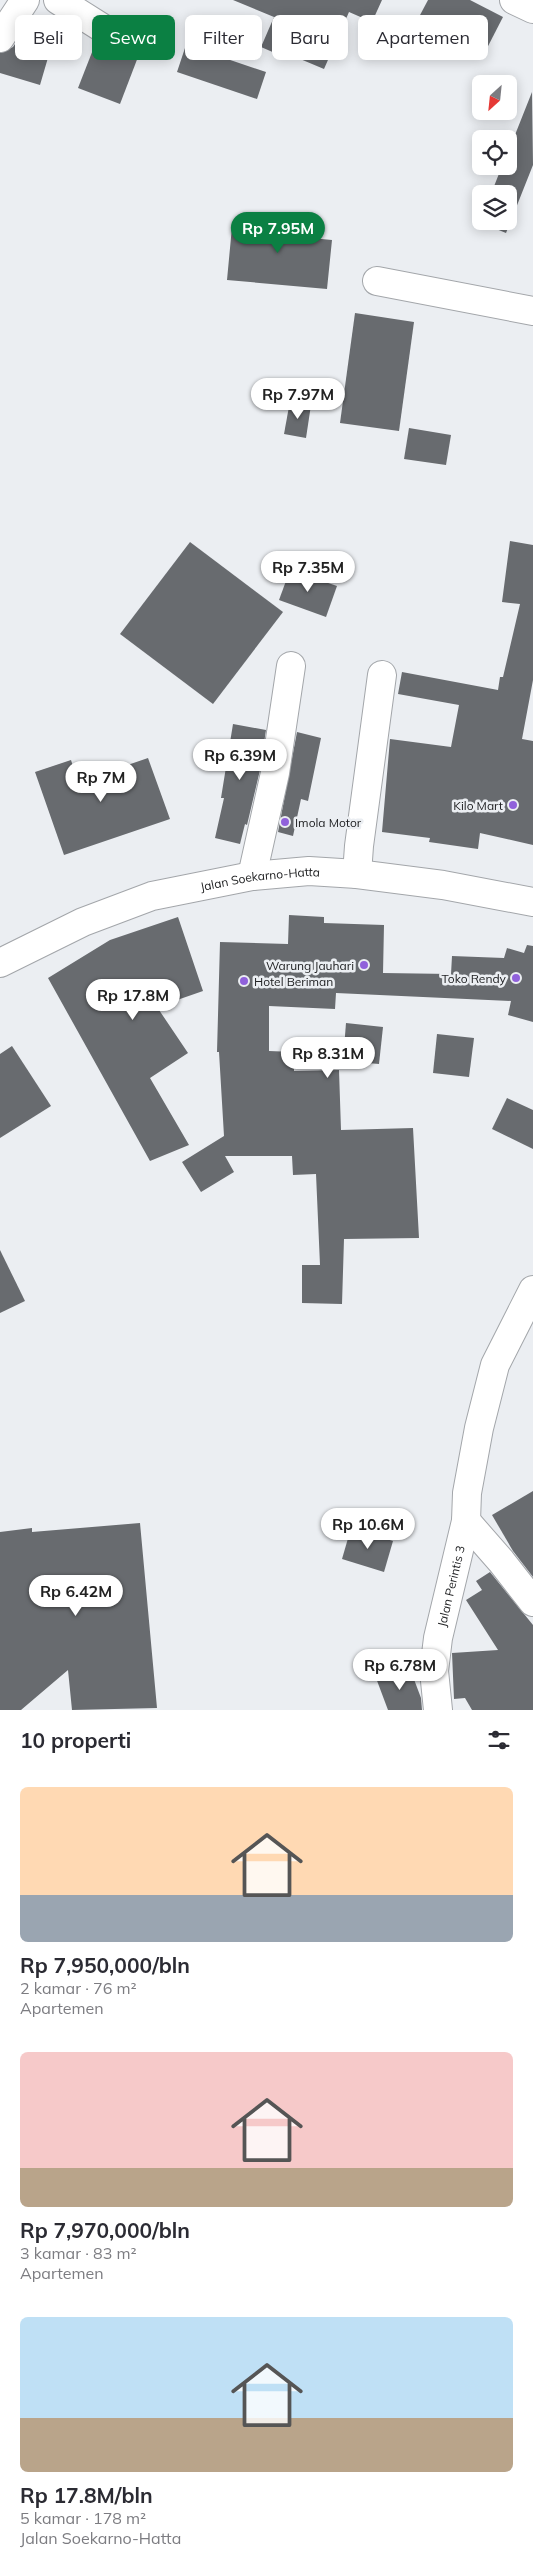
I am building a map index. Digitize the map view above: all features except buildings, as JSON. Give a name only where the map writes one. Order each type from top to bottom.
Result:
[{"type":"main road","points":[[0,38],[25,0]]},
{"type":"main road","points":[[58,0],[92,21]]},
{"type":"main road","points":[[514,0],[533,9]]},
{"type":"main road","points":[[378,281],[533,311]]},
{"type":"main road","points":[[252,876],[275,773],[291,666]]},
{"type":"main road","points":[[357,874],[359,846],[382,675]]},
{"type":"main road","name":"Jalan Soekarno-Hatta","points":[[0,963],[83,922],[152,896],[252,876],[309,871],[357,874],[444,885],[533,902]]},
{"type":"main road","name":"Jalan Perintis 3","points":[[438,1710],[434,1671],[438,1638],[466,1521],[467,1493],[472,1462],[495,1365],[533,1290]]},
{"type":"main road","points":[[466,1521],[533,1602]]},
{"type":"place","name":"Kilo Mart","points":[[513,805]]},
{"type":"place","name":"Imola Motor","points":[[285,822]]},
{"type":"place","name":"Warung Jauhari","points":[[364,965]]},
{"type":"place","name":"Toko Rendy","points":[[516,978]]},
{"type":"place","name":"Hotel Beriman","points":[[244,981]]}]
